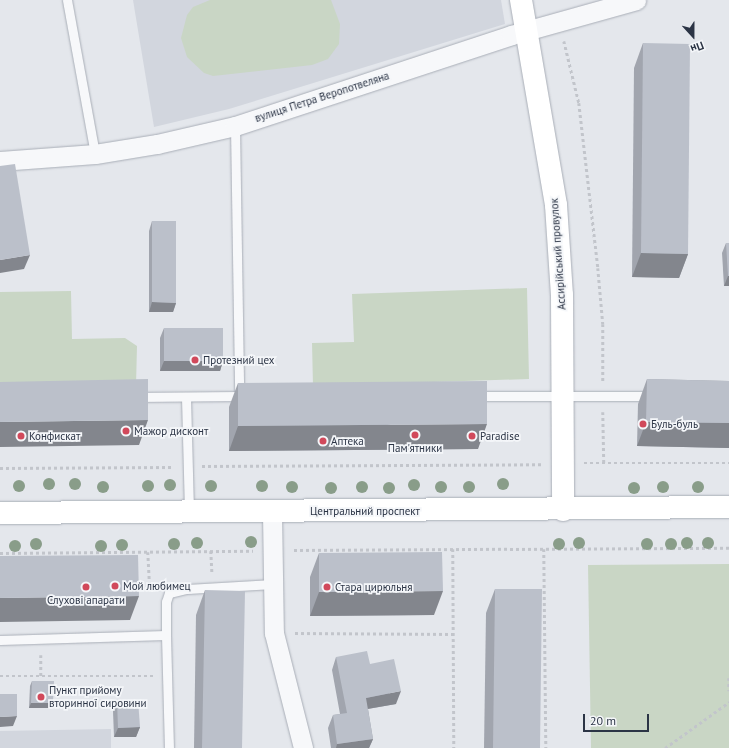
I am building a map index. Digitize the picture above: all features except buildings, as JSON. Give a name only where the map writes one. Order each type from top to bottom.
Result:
[{"type":"main road","name":"Ассирійський провулок","points":[[521,0],[525,31],[556,205],[562,295],[564,396],[563,510]]},
{"type":"main road","name":"Центральний проспект","points":[[0,513],[563,510],[729,507]]},
{"type":"street","name":"вулиця Петра Веропотвеляна","points":[[0,160],[95,154],[157,144],[235,126],[525,31],[629,1]]},
{"type":"street","points":[[272,512],[274,633],[304,748]]},
{"type":"lane","points":[[67,0],[95,154]]},
{"type":"lane","points":[[124,397],[243,396],[235,126]]},
{"type":"lane","points":[[462,396],[658,396]]},
{"type":"lane","points":[[186,397],[188,512]]},
{"type":"lane","points":[[169,748],[166,602],[169,593],[177,590],[273,584]]},
{"type":"lane","points":[[0,640],[166,635]]},
{"type":"path","points":[[559,22],[579,103],[602,316],[604,463]]},
{"type":"path","points":[[0,468],[543,464],[543,456]]},
{"type":"path","points":[[563,464],[729,463]]},
{"type":"path","points":[[0,553],[729,548]]},
{"type":"path","points":[[453,549],[452,634],[454,748]]},
{"type":"path","points":[[544,549],[546,748]]},
{"type":"path","points":[[211,551],[213,587]]},
{"type":"path","points":[[148,552],[150,588],[166,602]]},
{"type":"path","points":[[274,633],[452,634]]},
{"type":"path","points":[[40,639],[41,676]]},
{"type":"path","points":[[0,676],[167,676]]},
{"type":"path","points":[[729,678],[729,691]]},
{"type":"path","points":[[665,748],[729,702]]},
{"type":"shaded area","points":[[133,0],[501,0],[505,24],[229,109],[154,127]]},
{"type":"shaded area","points":[[111,729],[111,748],[0,748],[0,731]]},
{"type":"green space","points":[[210,0],[331,0],[340,24],[339,44],[328,59],[312,65],[213,76],[204,73],[187,57],[181,38],[187,15],[193,7]]},
{"type":"green space","points":[[527,288],[529,379],[313,386],[312,343],[354,342],[352,294]]},
{"type":"green space","points":[[71,291],[72,339],[125,338],[137,346],[136,386],[0,388],[0,292]]},
{"type":"green space","points":[[729,564],[729,748],[591,748],[588,565]]},
{"type":"place","name":"Протезний цех","points":[[195,360]]},
{"type":"place","name":"Буль-буль","points":[[643,424]]},
{"type":"place","name":"Мажор дисконт","points":[[126,431]]},
{"type":"place","name":"Пам'ятники","points":[[415,435]]},
{"type":"place","name":"Конфискат","points":[[21,436]]},
{"type":"place","name":"Paradise","points":[[472,436]]},
{"type":"place","name":"Аптека","points":[[323,441]]},
{"type":"place","name":"Мой любимец","points":[[115,586]]},
{"type":"place","name":"Слухові апарати","points":[[86,587]]},
{"type":"place","name":"Стара цирюльня","points":[[327,587]]},
{"type":"place","name":"Пункт прийому вторинної сировини","points":[[41,697]]}]
